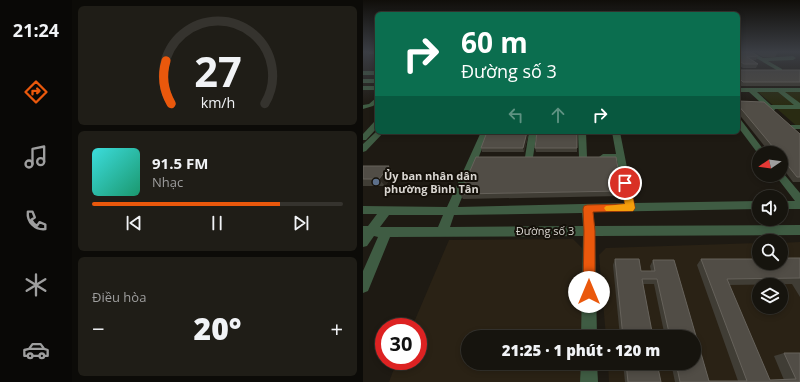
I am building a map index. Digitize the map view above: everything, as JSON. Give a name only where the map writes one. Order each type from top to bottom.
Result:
[{"type":"street","points":[[766,70],[787,70]]},
{"type":"street","points":[[363,73],[375,72]]},
{"type":"street","points":[[363,80],[375,80]]},
{"type":"street","points":[[363,88],[375,88]]},
{"type":"street","points":[[740,90],[800,90]]},
{"type":"street","points":[[751,90],[800,136]]},
{"type":"street","points":[[779,90],[800,106]]},
{"type":"street","points":[[363,93],[375,93]]},
{"type":"street","points":[[363,108],[371,105],[375,101]]},
{"type":"street","points":[[769,107],[800,106]]},
{"type":"street","points":[[785,122],[800,127]]},
{"type":"street","points":[[740,125],[757,146]]},
{"type":"street","points":[[363,138],[375,132]]},
{"type":"street","points":[[363,149],[375,132]]},
{"type":"street","points":[[442,231],[477,157],[484,134]]},
{"type":"street","points":[[528,157],[533,134]]},
{"type":"street","points":[[582,134],[579,157],[621,157]]},
{"type":"street","points":[[616,134],[630,208]]},
{"type":"street","points":[[786,182],[800,200]]},
{"type":"street","name":"Đường số 3","points":[[363,210],[451,211],[752,205]]},
{"type":"street","points":[[788,205],[800,205]]},
{"type":"street","points":[[587,209],[589,231],[589,330]]},
{"type":"street","points":[[363,242],[367,231],[385,210]]},
{"type":"street","name":"Đường số 3","points":[[367,231],[800,230]]},
{"type":"street","points":[[363,286],[386,232]]},
{"type":"street","points":[[589,370],[589,382]]},
{"type":"shaded area","points":[[573,239],[582,248],[582,330],[461,330],[461,370],[582,370],[582,382],[389,382],[394,370],[427,370],[427,318],[416,318],[449,240]]},
{"type":"shaded area","points":[[800,242],[800,382],[609,382],[608,370],[701,370],[701,330],[605,330],[599,255],[606,248],[752,243],[752,270],[788,270],[788,243]]},
{"type":"green space","points":[[758,92],[800,92],[800,129]]},
{"type":"building","points":[[740,70],[800,70],[800,82],[743,82],[740,79]]},
{"type":"building","points":[[740,101],[764,102],[800,134],[800,177],[797,177],[788,166],[788,146],[772,146],[740,107]]},
{"type":"building","points":[[486,134],[526,134],[523,148],[481,148]]},
{"type":"building","points":[[537,134],[577,134],[577,148],[535,148]]},
{"type":"building","points":[[476,157],[616,157],[622,191],[460,194]]},
{"type":"building","points":[[363,166],[389,166],[379,179],[363,179]]},
{"type":"building","points":[[788,258],[800,258],[800,278],[727,279],[770,380],[796,379],[784,353],[800,353],[800,382],[680,382],[677,370],[701,370],[701,353],[709,381],[747,381],[701,259],[752,259],[752,270],[788,270]]},
{"type":"building","points":[[615,259],[639,259],[641,271],[655,271],[653,260],[674,260],[694,330],[668,330],[657,279],[642,279],[652,330],[622,330]]},
{"type":"building","points":[[627,370],[658,370],[661,382],[628,382]]},
{"type":"slow traffic","points":[[609,208],[630,208],[628,199]]},
{"type":"place","name":"Ủy ban nhân dân phường Bình Tân","points":[[376,182]]},
{"type":"route","points":[[589,292],[589,231],[587,209],[630,208],[625,183]]}]
